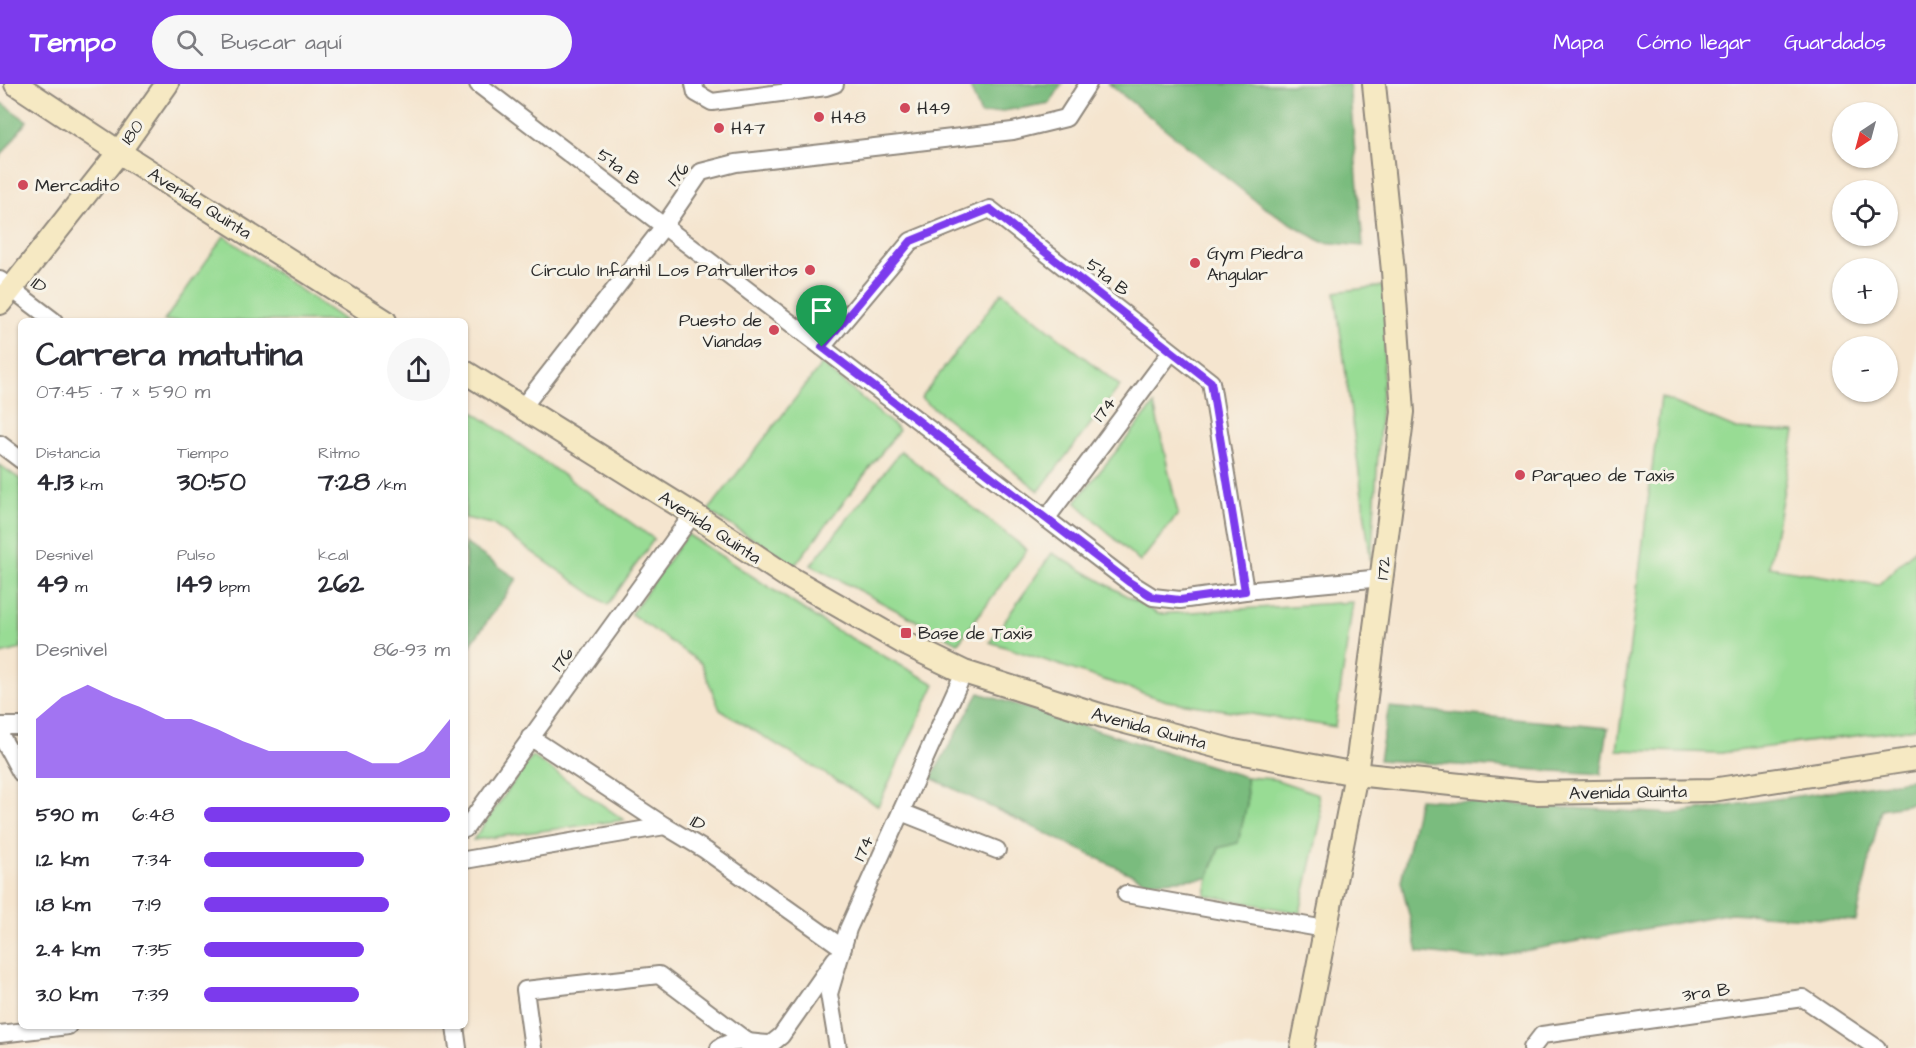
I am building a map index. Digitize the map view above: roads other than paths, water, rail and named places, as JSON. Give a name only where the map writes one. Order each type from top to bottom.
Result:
[{"type":"main road","name":"Avenida Quinta","points":[[16,84],[118,152],[381,318]]},
{"type":"main road","name":"180","points":[[4,290],[118,152],[167,84]]},
{"type":"main road","name":"172","points":[[1302,1048],[1356,774],[1403,412],[1393,271],[1374,84]]},
{"type":"main road","name":"Avenida Quinta","points":[[468,374],[693,514],[785,575],[902,642],[964,672],[1062,704],[1147,728],[1234,751],[1356,774],[1536,793],[1712,790],[1916,759]]},
{"type":"street","name":"5ta B","points":[[478,84],[1046,519],[1129,582],[1153,597],[1180,600],[1245,591],[1382,578]]},
{"type":"street","points":[[694,84],[696,93],[712,102],[835,84]]},
{"type":"street","name":"176","points":[[522,408],[664,226],[701,172],[736,163],[1013,131],[1066,118],[1088,84]]},
{"type":"street","name":"5ta B","points":[[822,347],[911,241],[990,209],[1211,382],[1245,591]]},
{"type":"street","name":"1D","points":[[4,290],[49,318]]},
{"type":"street","name":"174","points":[[1046,519],[1171,352]]},
{"type":"street","points":[[0,444],[18,458]]},
{"type":"street","name":"176","points":[[468,825],[693,514]]},
{"type":"street","name":"174","points":[[838,1048],[829,994],[848,929],[964,672]]},
{"type":"street","points":[[0,726],[18,726]]},
{"type":"street","points":[[0,734],[18,767]]},
{"type":"street","name":"1D","points":[[530,737],[665,826],[705,849],[843,948]]},
{"type":"street","points":[[901,812],[997,850]]},
{"type":"street","points":[[468,859],[665,826]]},
{"type":"street","points":[[1126,894],[1325,929]]},
{"type":"street","points":[[719,1048],[725,1043],[771,1044],[781,1036],[843,948]]},
{"type":"street","points":[[533,1048],[525,990],[659,975],[748,1042]]},
{"type":"street","name":"3ra B","points":[[1532,1048],[1542,1035],[1803,998],[1877,1048]]},
{"type":"street","points":[[0,1034],[42,1029]]},
{"type":"street","points":[[455,1029],[458,1048]]},
{"type":"place","name":"H49","points":[[905,108]]},
{"type":"place","name":"H48","points":[[819,117]]},
{"type":"place","name":"H47","points":[[719,128]]},
{"type":"place","name":"Mercadito","points":[[23,185]]},
{"type":"place","name":"Gym Piedra Angular","points":[[1195,263]]},
{"type":"place","name":"Círculo Infantil Los Patrulleritos","points":[[810,270]]},
{"type":"place","name":"Puesto de Viandas","points":[[774,330]]},
{"type":"place","name":"Parqueo de Taxis","points":[[1520,475]]},
{"type":"place","name":"Base de Taxis","points":[[906,633]]}]
